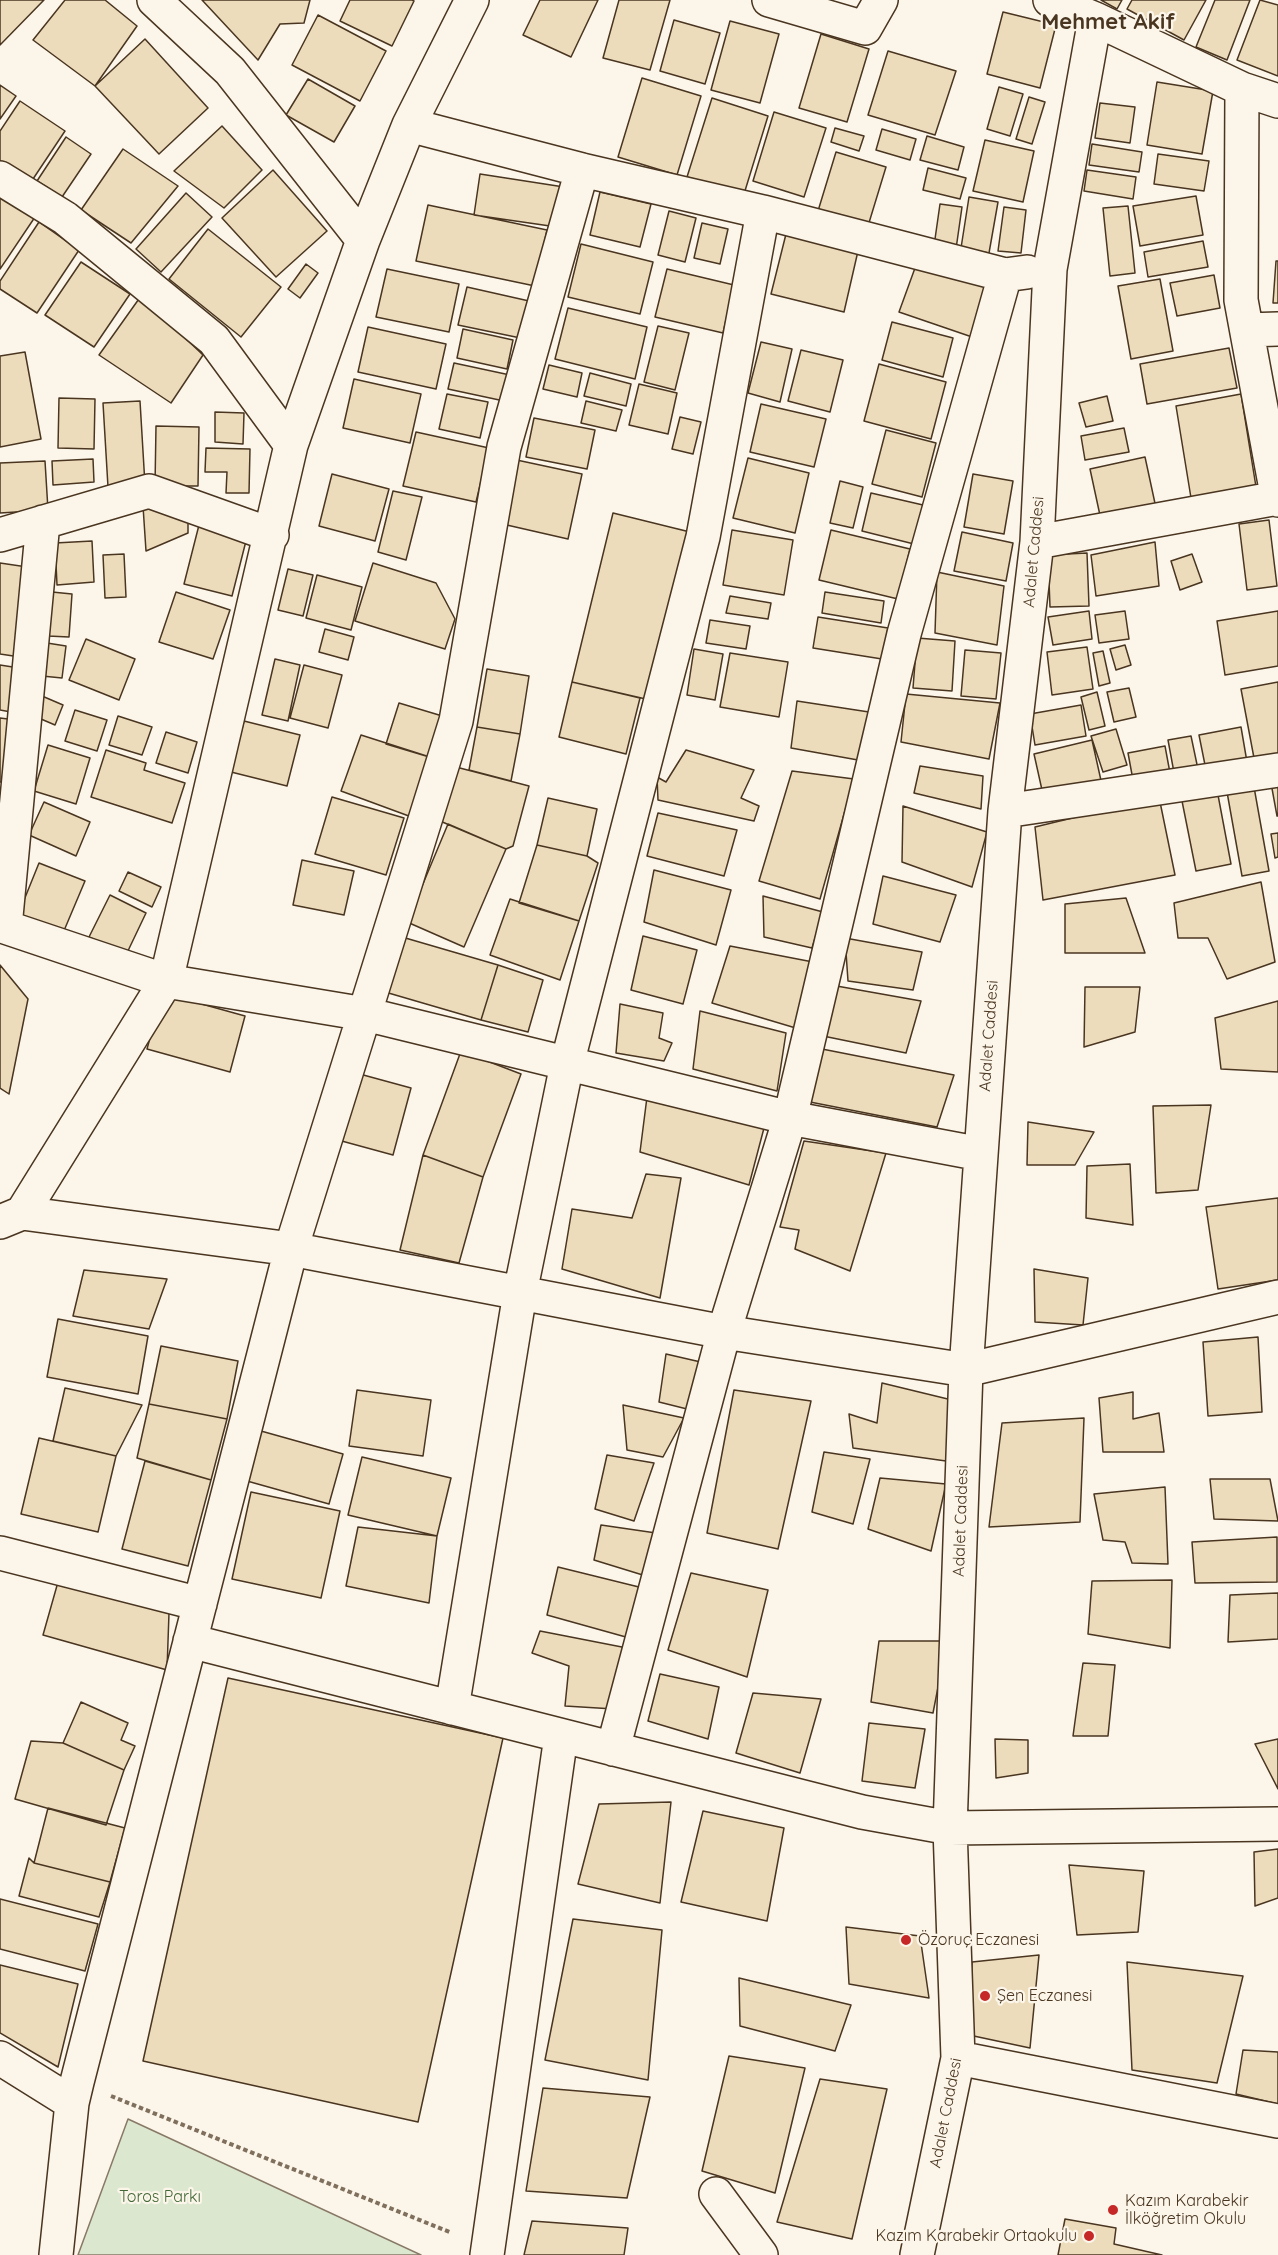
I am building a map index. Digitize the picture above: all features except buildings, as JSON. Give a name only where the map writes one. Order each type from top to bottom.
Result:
[{"type":"street","points":[[472,0],[409,125],[363,240],[291,445],[272,535],[166,981],[11,1217],[291,1249],[724,1332],[966,1370],[1278,1297]]},
{"type":"street","points":[[769,0],[865,28],[881,0]]},
{"type":"street","points":[[1050,0],[1242,89],[1278,100]]},
{"type":"street","points":[[160,3],[230,71],[363,240]]},
{"type":"street","name":"Adalet Caddesi","points":[[917,2255],[958,2058],[950,1828],[966,1370],[1005,811],[1037,542],[1050,269],[1095,19]]},
{"type":"street","points":[[1037,542],[1278,499],[1262,330],[1241,300],[1242,89]]},
{"type":"street","points":[[409,125],[582,170],[763,212],[1005,275],[1050,269]]},
{"type":"street","points":[[56,2255],[74,2092],[291,1249],[456,721],[504,447],[582,170]]},
{"type":"street","points":[[0,178],[65,218],[214,340],[291,445]]},
{"type":"street","points":[[452,1708],[520,1293],[567,1064],[703,537],[763,212]]},
{"type":"street","points":[[613,1749],[724,1332],[789,1118],[904,634],[1005,275]]},
{"type":"street","points":[[0,535],[149,491],[272,535]]},
{"type":"street","points":[[43,522],[3,925],[166,981],[365,1014],[789,1118],[981,1154]]},
{"type":"street","points":[[1005,811],[1278,770]]},
{"type":"street","points":[[0,1553],[200,1604]]},
{"type":"street","points":[[190,1641],[862,1812],[950,1828],[1278,1824]]},
{"type":"street","points":[[487,2251],[561,1736]]},
{"type":"street","points":[[0,2058],[74,2092]]},
{"type":"street","points":[[958,2058],[1278,2121]]},
{"type":"street","points":[[716,2194],[761,2255]]},
{"type":"path","points":[[74,2092],[487,2251]]},
{"type":"green space","name":"Toros Parkı","points":[[128,2119],[421,2255],[78,2255]]},
{"type":"place","name":"Özoruç Eczanesi","points":[[906,1940]]},
{"type":"place","name":"Şen Eczanesi","points":[[985,1996]]},
{"type":"place","name":"Kazım Karabekir İlköğretim Okulu","points":[[1113,2210]]},
{"type":"place","name":"Kazım Karabekir Ortaokulu","points":[[1089,2236]]},
{"type":"district","name":"Mehmet Akif","points":[[1108,22]]}]
